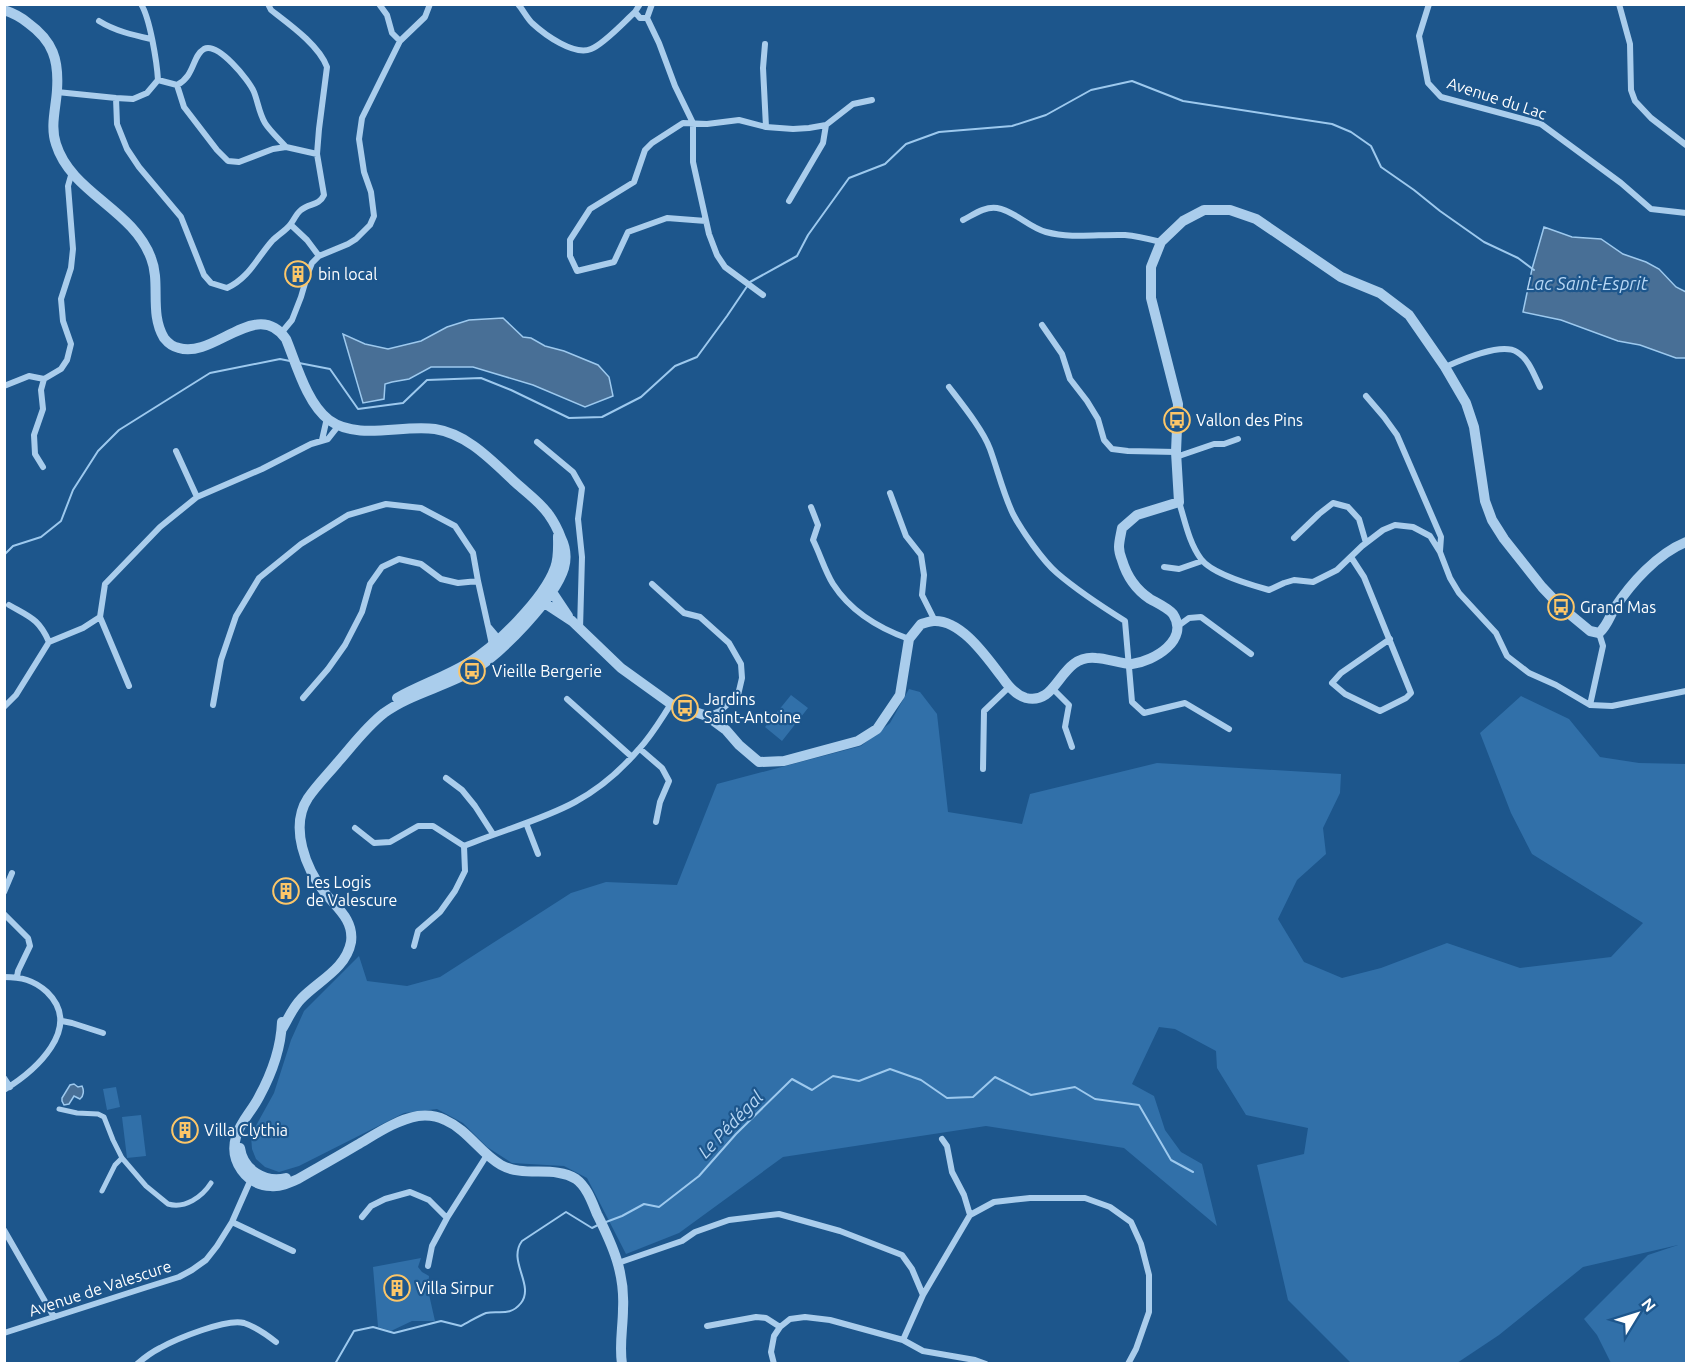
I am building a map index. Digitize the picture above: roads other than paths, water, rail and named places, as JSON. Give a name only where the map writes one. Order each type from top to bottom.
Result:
[{"type":"street","points":[[57,92],[133,99],[147,93],[158,80],[145,11],[141,4]]},
{"type":"street","points":[[116,98],[117,124],[127,149],[181,217],[204,275],[211,282],[227,288],[237,283],[270,243],[291,225],[293,218],[307,206],[316,204],[324,195],[317,154],[318,129],[327,67],[324,58],[313,46],[271,10],[268,4]]},
{"type":"street","points":[[379,4],[387,15],[392,33],[400,41]]},
{"type":"street","points":[[284,335],[301,297],[312,263],[319,256],[356,239],[370,225],[374,216],[359,139],[362,118],[400,41],[425,17],[430,4]]},
{"type":"street","points":[[519,5],[530,22],[549,36],[577,51],[590,50],[601,42],[635,12],[640,4]]},
{"type":"street","points":[[652,4],[648,18],[675,86],[693,123],[693,162],[709,234],[717,255],[725,267],[763,295]]},
{"type":"street","name":"Avenue du Lac","points":[[1429,4],[1419,36],[1428,84],[1441,97],[1541,124],[1651,208],[1686,213]]},
{"type":"street","points":[[1619,4],[1630,44],[1631,90],[1635,101],[1651,118],[1686,145]]},
{"type":"street","points":[[4,10],[37,29],[48,41],[56,64],[57,92],[53,118],[56,143],[62,159],[85,186],[121,215],[145,244],[155,272],[155,306],[164,338],[172,345],[187,350],[209,345],[244,327],[253,325],[275,327],[284,335],[311,398],[327,418],[339,425],[358,431],[422,428],[456,436],[471,444],[533,498],[549,514],[558,530],[556,566],[544,594],[499,643],[487,661],[456,679],[410,699],[383,714],[368,728],[308,798],[300,816],[299,826],[305,854],[318,883],[346,917],[351,930],[351,943],[345,957],[334,971],[300,1000],[282,1029]]},
{"type":"street","points":[[635,12],[640,18],[648,18]]},
{"type":"street","points":[[99,21],[117,30],[151,39]]},
{"type":"street","points":[[765,44],[763,68],[766,127]]},
{"type":"street","points":[[158,80],[177,86],[185,82],[203,50],[210,48],[219,51],[254,90],[265,122],[286,147]]},
{"type":"street","points":[[177,86],[184,107],[204,135],[228,161],[239,162],[273,149],[286,147],[317,154]]},
{"type":"street","points":[[706,221],[667,218],[628,232],[614,262],[603,266],[577,271],[570,256],[570,240],[590,209],[634,182],[645,150],[683,123],[739,120],[766,127],[793,129],[826,125],[854,104],[872,100]]},
{"type":"street","points":[[789,201],[823,143],[826,125]]},
{"type":"street","points":[[43,467],[35,454],[34,435],[43,409],[41,390],[44,380],[61,369],[67,360],[71,344],[63,321],[61,299],[71,268],[72,240],[68,186],[72,172]]},
{"type":"street","points":[[963,220],[985,209],[995,207],[1008,211],[1047,232],[1070,235],[1126,235],[1161,242]]},
{"type":"street","points":[[1599,633],[1590,631],[1561,607],[1542,587],[1504,539],[1492,519],[1485,501],[1474,427],[1466,403],[1445,367],[1409,315],[1380,293],[1341,277],[1256,219],[1230,210],[1204,210],[1183,220],[1161,242],[1151,267],[1151,298],[1178,404],[1176,455],[1179,502],[1192,545],[1202,561],[1223,574],[1269,590],[1294,580],[1313,582],[1337,570],[1383,530],[1395,525],[1413,527],[1430,536],[1459,593],[1496,633],[1507,656],[1529,673],[1556,685],[1590,705],[1612,706],[1686,691]]},
{"type":"street","points":[[291,225],[303,235],[319,256]]},
{"type":"street","points":[[1042,325],[1062,354],[1070,379],[1098,419],[1104,440],[1112,449],[1176,455],[1238,439]]},
{"type":"street","points":[[1445,367],[1464,358],[1502,348],[1516,351],[1526,360],[1540,387]]},
{"type":"street","points":[[4,386],[29,376],[44,380]]},
{"type":"street","points":[[950,387],[989,447],[1013,515],[1032,543],[1055,572],[1125,621],[1132,702],[1144,713],[1185,703],[1229,729]]},
{"type":"street","points":[[1366,396],[1396,435],[1441,537],[1440,552]]},
{"type":"street","points":[[322,440],[327,418]]},
{"type":"street","points":[[129,686],[100,617],[105,584],[160,527],[196,497],[328,439],[339,425]]},
{"type":"street","points":[[537,442],[573,472],[582,488],[578,519],[582,556],[576,625]]},
{"type":"street","points":[[176,451],[196,497]]},
{"type":"street","points":[[890,493],[906,536],[921,555],[924,575],[922,595],[934,621]]},
{"type":"street","points":[[544,594],[621,668],[671,704],[707,716],[726,730],[759,762],[784,762],[858,741],[877,729],[900,695],[909,639],[921,624],[934,621],[946,623],[964,633],[1009,687],[1028,699],[1042,696],[1053,688],[1069,667],[1087,657],[1108,658],[1130,665],[1156,657],[1175,638],[1178,626],[1172,612],[1140,592],[1126,575],[1119,549],[1122,528],[1137,515],[1179,502]]},
{"type":"street","points":[[213,705],[221,660],[236,616],[259,578],[301,544],[348,515],[386,504],[421,508],[455,526],[473,553],[488,626],[499,643]]},
{"type":"street","points":[[1294,538],[1333,504],[1348,507],[1359,519],[1366,543]]},
{"type":"street","points":[[811,507],[818,525],[813,540],[833,584],[858,613],[885,631],[909,639]]},
{"type":"street","points":[[1599,633],[1605,628],[1614,610],[1658,558],[1686,542]]},
{"type":"street","points":[[1351,557],[1364,577],[1390,639],[1412,693],[1380,711],[1345,694],[1332,683],[1341,673],[1390,639]]},
{"type":"street","points":[[303,698],[345,645],[362,612],[369,584],[382,567],[399,559],[421,564],[441,579],[458,583],[478,581]]},
{"type":"street","points":[[1164,567],[1179,569],[1202,561]]},
{"type":"street","points":[[652,584],[684,613],[700,617],[729,643],[741,664],[742,678],[738,695],[720,711],[707,716]]},
{"type":"street","points":[[9,605],[31,617],[43,628],[49,642]]},
{"type":"street","points":[[4,707],[16,695],[49,642],[82,628],[100,617]]},
{"type":"street","points":[[1178,626],[1190,618],[1201,617],[1251,654]]},
{"type":"street","points":[[1590,705],[1603,646],[1599,633]]},
{"type":"street","points":[[499,643],[468,663],[409,691],[376,711],[307,788],[299,802],[295,810],[292,829],[298,855],[313,888],[340,921],[344,933],[343,942],[329,966],[296,994],[287,1007],[282,1018],[282,1029],[274,1062],[259,1098],[238,1129],[234,1145],[235,1156],[239,1167],[273,1187],[298,1179],[388,1127],[421,1116],[437,1117],[455,1125],[487,1155],[506,1168],[521,1172],[558,1173],[575,1178],[587,1192],[618,1263],[623,1288],[621,1364]]},
{"type":"street","points":[[983,769],[984,711],[1009,687]]},
{"type":"street","points":[[1053,688],[1069,705],[1065,727],[1072,747]]},
{"type":"street","points":[[567,699],[632,757]]},
{"type":"street","points":[[464,846],[575,802],[602,784],[640,749],[671,704]]},
{"type":"street","points":[[640,749],[662,768],[669,781],[660,802],[656,822]]},
{"type":"street","points":[[446,778],[462,790],[493,834]]},
{"type":"street","points":[[526,823],[538,854]]},
{"type":"street","points":[[355,828],[374,843],[390,842],[418,826],[433,826],[464,846]]},
{"type":"street","points":[[414,946],[418,931],[440,912],[455,891],[465,871],[464,846]]},
{"type":"street","points":[[4,892],[12,873]]},
{"type":"street","points":[[4,914],[28,938],[30,946],[17,977]]},
{"type":"street","points":[[4,977],[17,977],[38,984],[51,997],[62,1021],[50,1051],[37,1065],[7,1089],[4,1078]]},
{"type":"street","points":[[62,1021],[103,1032]]},
{"type":"street","points":[[59,1108],[104,1117],[112,1140],[122,1158],[146,1186],[172,1206],[197,1198],[211,1183]]},
{"type":"street","points":[[942,1139],[947,1146],[952,1172],[964,1195],[970,1215]]},
{"type":"street","points":[[428,1266],[432,1246],[487,1155]]},
{"type":"street","points":[[102,1191],[115,1165],[122,1158]]},
{"type":"street","name":"Avenue de Valescure","points":[[4,1333],[162,1282],[192,1270],[206,1260],[217,1246],[255,1178]]},
{"type":"street","points":[[362,1217],[371,1206],[385,1199],[410,1192],[429,1200],[447,1218]]},
{"type":"street","points":[[903,1341],[923,1295],[970,1215],[994,1202],[1030,1198],[1085,1198],[1110,1207],[1131,1222],[1141,1244],[1149,1275],[1149,1312],[1136,1349],[1128,1364]]},
{"type":"street","points":[[618,1263],[682,1241],[695,1232],[729,1220],[778,1214],[840,1231],[902,1255],[912,1269],[923,1295]]},
{"type":"street","points":[[232,1222],[293,1251]]},
{"type":"street","points":[[4,1230],[54,1317]]},
{"type":"street","points":[[706,1326],[756,1317],[766,1318],[780,1327]]},
{"type":"street","points":[[774,1364],[771,1352],[774,1336],[790,1319],[805,1317],[830,1320],[903,1341],[923,1351],[986,1364]]},
{"type":"street","points":[[137,1364],[156,1349],[171,1342],[225,1324],[242,1322],[264,1332],[276,1342]]},
{"type":"water","name":"Lac Saint-Esprit","points":[[1544,227],[1572,237],[1601,239],[1623,254],[1659,269],[1676,287],[1686,292],[1686,358],[1676,358],[1640,345],[1618,341],[1561,320],[1523,312]]},
{"type":"water","points":[[503,318],[523,337],[531,338],[545,346],[598,365],[609,377],[613,396],[585,407],[533,385],[473,367],[431,367],[409,379],[385,384],[384,399],[363,403],[343,334],[365,344],[388,349],[421,341],[447,327],[469,320]]},
{"type":"water","points":[[74,1084],[78,1087],[82,1086],[82,1096],[80,1099],[74,1096],[69,1104],[64,1105],[62,1098],[70,1085]]},
{"type":"waterway","points":[[299,363],[330,369],[358,409],[403,403],[427,380],[481,378],[569,418],[602,417],[641,397],[675,366],[697,357],[750,282],[797,256],[808,235],[849,178],[885,164],[906,144],[939,132],[1012,126],[1046,115],[1091,90],[1132,81],[1183,101],[1332,124],[1351,132],[1371,146],[1381,167],[1484,242],[1518,258],[1534,270]]},
{"type":"waterway","points":[[4,555],[13,546],[41,537],[61,521],[73,490],[98,451],[119,430],[210,373],[280,359],[290,361]]},
{"type":"waterway","name":"Le Pédégal","points":[[606,1222],[644,1204],[659,1207],[699,1176],[736,1134],[792,1079],[812,1090],[833,1076],[859,1081],[890,1069],[921,1080],[947,1098],[973,1097],[995,1077],[1031,1095],[1075,1087],[1095,1099],[1139,1105],[1171,1160],[1193,1172]]},
{"type":"waterway","name":"Le Pédégal","points":[[335,1364],[354,1331],[373,1327],[394,1333],[441,1321],[461,1326],[486,1313],[513,1310],[521,1303],[525,1289],[517,1257],[522,1241],[566,1212],[592,1228],[598,1225]]},
{"type":"place","name":"bin local","points":[[298,274]]},
{"type":"place","name":"Vallon des Pins","points":[[1177,420]]},
{"type":"place","name":"Grand Mas","points":[[1561,607]]},
{"type":"place","name":"Vieille Bergerie","points":[[472,671]]},
{"type":"place","name":"Jardins Saint-Antoine","points":[[685,708]]},
{"type":"place","name":"Les Logis de Valescure","points":[[286,891]]},
{"type":"place","name":"Villa Clythia","points":[[185,1130]]},
{"type":"place","name":"Villa Sirpur","points":[[397,1288]]}]
